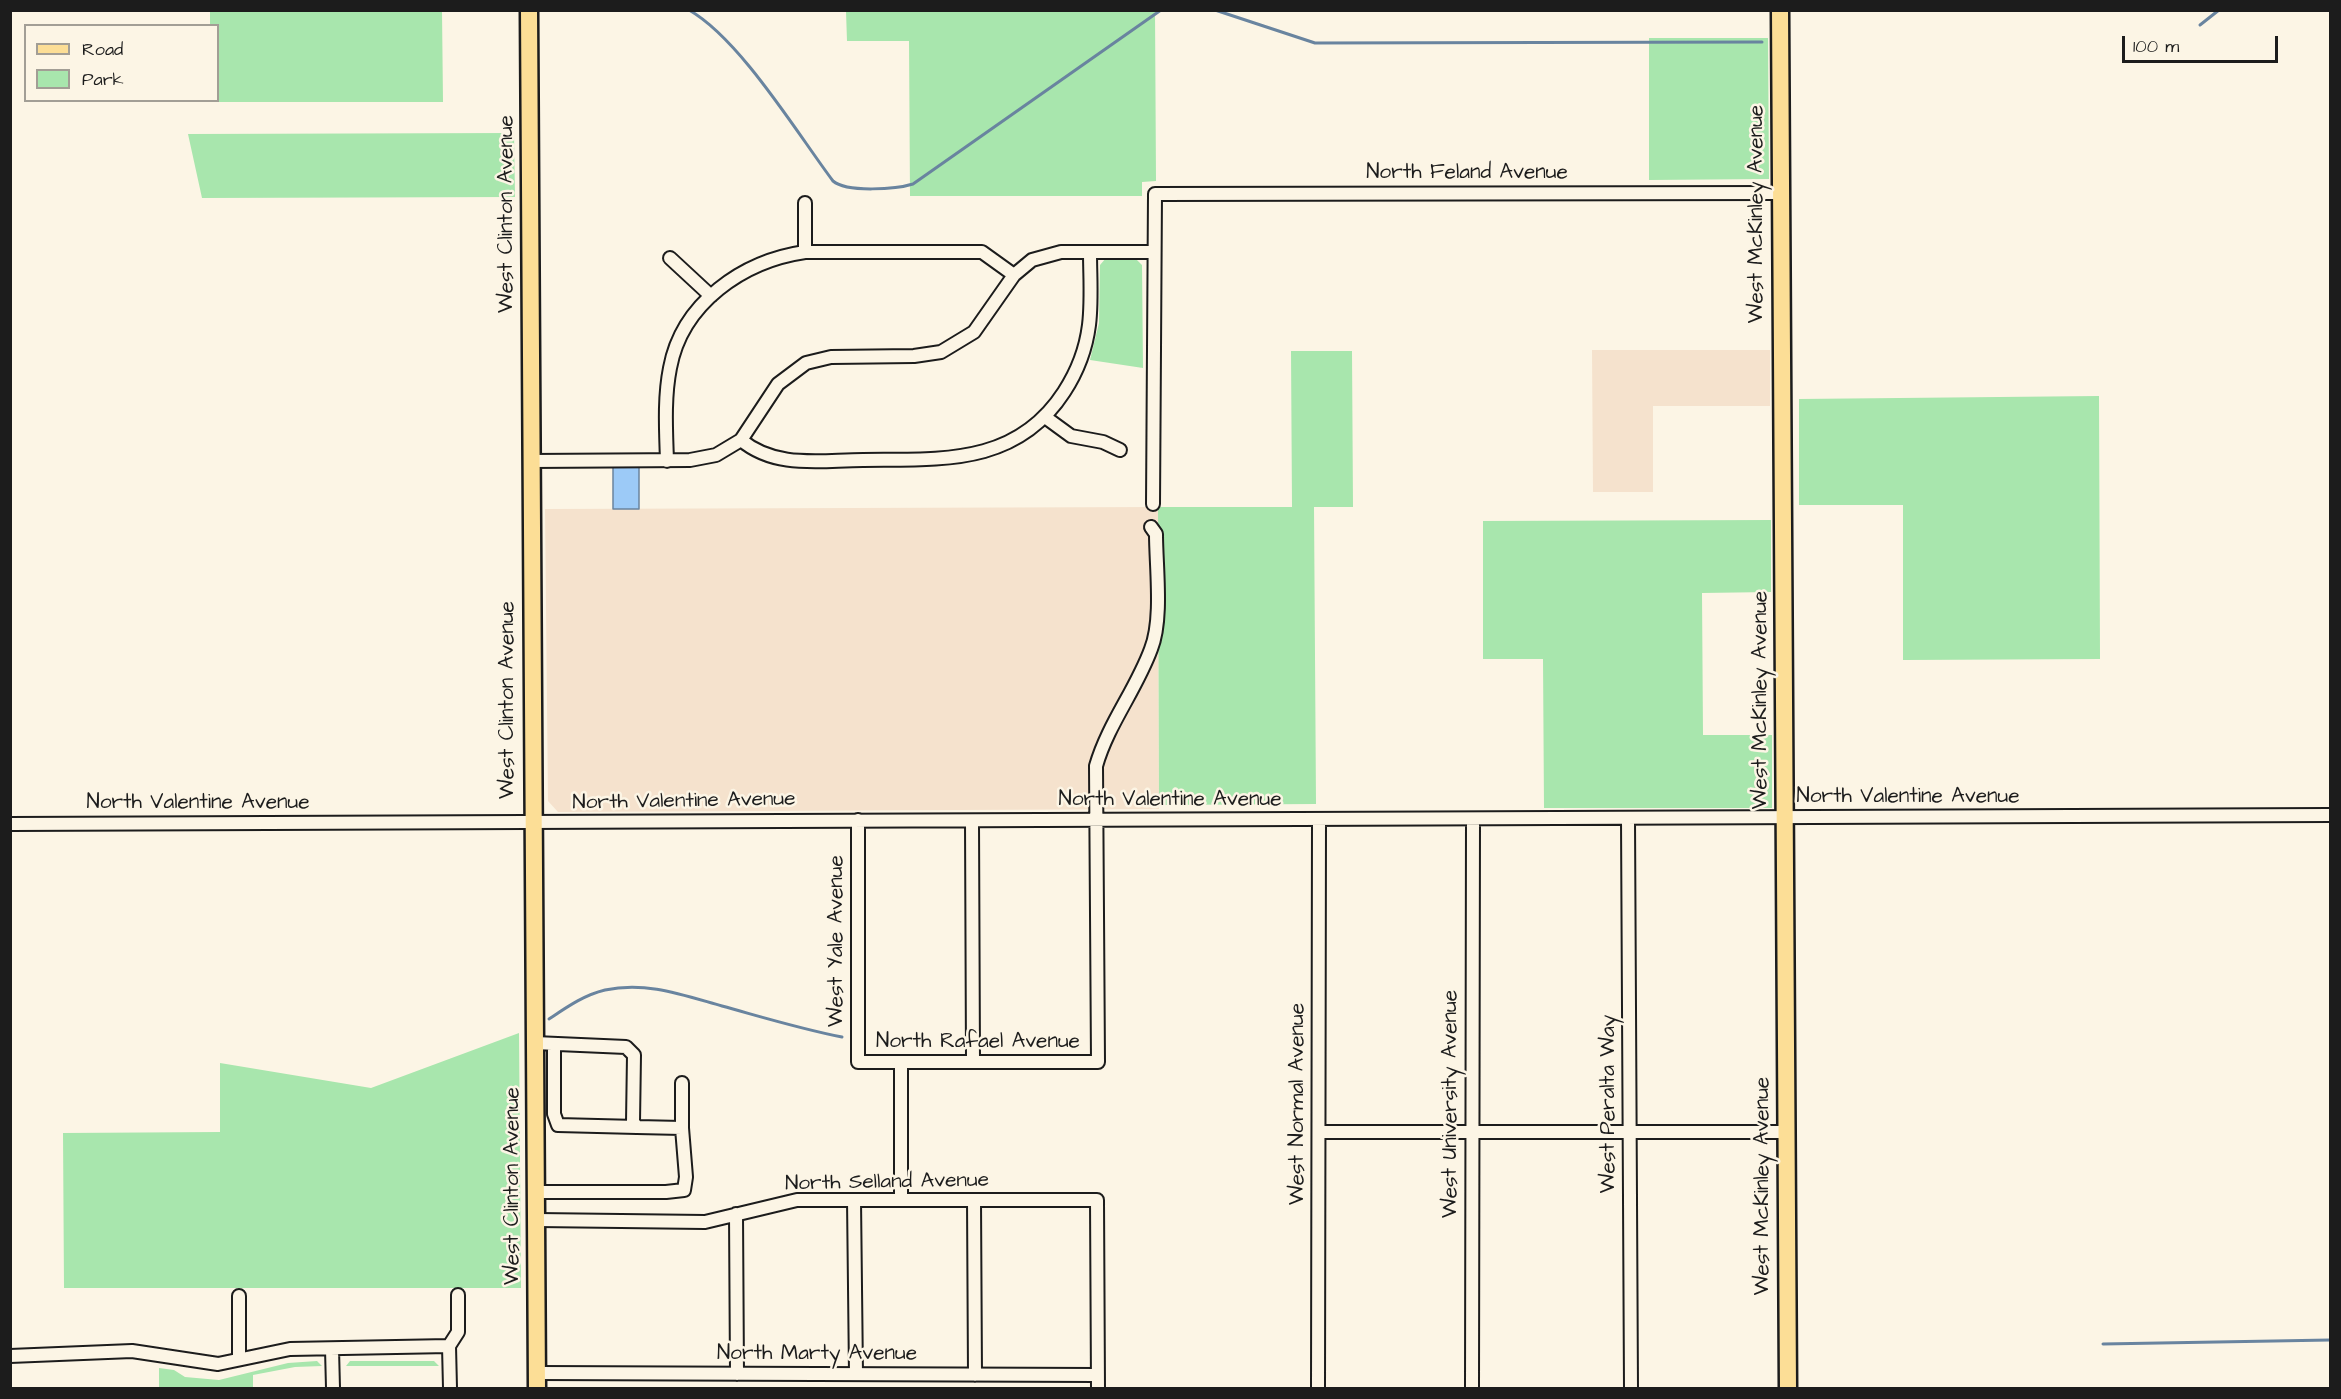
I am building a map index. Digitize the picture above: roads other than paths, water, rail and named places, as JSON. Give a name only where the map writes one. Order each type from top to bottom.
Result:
[{"type":"main road","name":"West Clinton Avenue","points":[[529,10],[537,1381]]},
{"type":"main road","name":"West McKinley Avenue","points":[[1780,10],[1788,1389]]},
{"type":"street","name":"North Feland Avenue","points":[[1153,252],[1154,196],[1780,193]]},
{"type":"street","points":[[805,203],[805,252]]},
{"type":"street","points":[[667,460],[666,402],[670,365],[683,333],[711,296],[741,272],[762,262],[805,252],[982,252],[1014,275]]},
{"type":"street","points":[[741,440],[760,453],[787,460],[941,459],[994,449],[1021,435],[1045,417],[1068,386],[1086,341],[1090,324],[1090,252]]},
{"type":"street","points":[[531,461],[703,459],[716,455],[741,440],[778,384],[796,368],[817,359],[831,357],[914,356],[952,348],[974,332],[1014,275],[1032,260],[1047,254],[1153,252],[1153,504]]},
{"type":"street","points":[[670,258],[711,296]]},
{"type":"street","points":[[1045,417],[1071,436],[1103,442],[1120,450]]},
{"type":"street","points":[[1097,821],[1096,766],[1103,740],[1152,647],[1157,613],[1156,534],[1151,527]]},
{"type":"street","name":"North Valentine Avenue","points":[[10,824],[2331,815]]},
{"type":"street","name":"West University Avenue","points":[[1472,1389],[1473,819]]},
{"type":"street","name":"West Peralta Way","points":[[1628,819],[1631,1389]]},
{"type":"street","name":"West Yale Avenue","points":[[858,820],[858,1062]]},
{"type":"street","name":"West Normal Avenue","points":[[1318,1389],[1319,820]]},
{"type":"street","points":[[972,821],[973,1061]]},
{"type":"street","name":"North Rafael Avenue","points":[[858,1062],[1098,1062],[1097,821]]},
{"type":"street","points":[[535,1043],[626,1047],[634,1055],[633,1122],[637,1127]]},
{"type":"street","points":[[554,1044],[554,1114],[558,1125],[682,1128]]},
{"type":"street","points":[[901,1063],[901,1200]]},
{"type":"street","points":[[536,1192],[684,1190],[687,1177],[682,1128],[682,1083]]},
{"type":"street","points":[[1319,1132],[1786,1132]]},
{"type":"street","name":"North Selland Avenue","points":[[537,1220],[705,1222],[797,1200],[1097,1200],[1097,1375]]},
{"type":"street","points":[[855,1200],[856,1374]]},
{"type":"street","points":[[974,1200],[975,1375]]},
{"type":"street","points":[[736,1214],[737,1374]]},
{"type":"street","points":[[450,1389],[449,1346],[459,1332],[459,1295]]},
{"type":"street","points":[[239,1296],[239,1358]]},
{"type":"street","points":[[10,1356],[132,1351],[218,1364],[290,1349],[449,1346]]},
{"type":"street","points":[[332,1349],[333,1389]]},
{"type":"street","name":"North Marty Avenue","points":[[537,1381],[737,1374],[1097,1375]]},
{"type":"street","points":[[1097,1375],[1098,1389]]},
{"type":"water","points":[[613,467],[639,467],[639,509],[613,509]]},
{"type":"waterway","points":[[689,10],[728,42],[747,64],[767,88],[833,181],[840,185],[860,189],[913,184],[1161,10]]},
{"type":"waterway","points":[[1215,10],[1315,43],[1762,42]]},
{"type":"waterway","points":[[2200,25],[2219,10]]},
{"type":"waterway","points":[[549,1019],[597,992],[635,987],[664,990],[842,1037]]},
{"type":"waterway","points":[[2103,1344],[2330,1340]]}]
